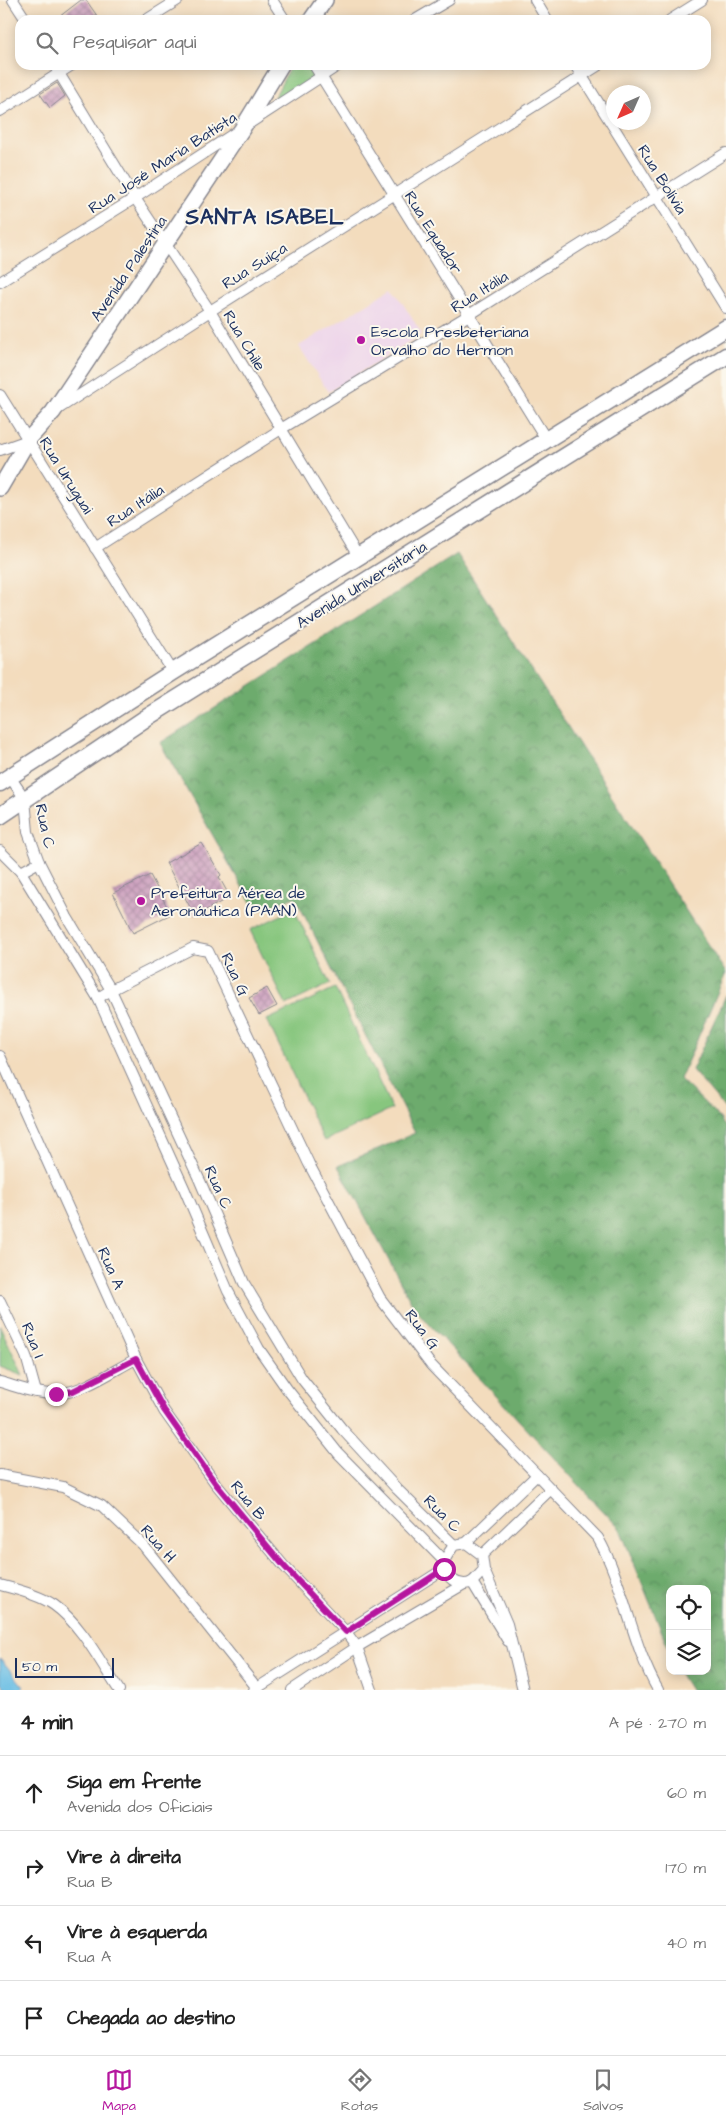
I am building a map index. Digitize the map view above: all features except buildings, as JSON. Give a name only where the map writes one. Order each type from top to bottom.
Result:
[{"type":"main road","name":"Avenida Universitária","points":[[5,780],[358,556],[726,328]]},
{"type":"main road","name":"Avenida Universitária","points":[[0,816],[146,718],[726,356]]},
{"type":"main road","points":[[48,752],[63,773]]},
{"type":"street","points":[[13,0],[23,15]]},
{"type":"street","points":[[154,15],[178,0]]},
{"type":"street","points":[[272,0],[282,15]]},
{"type":"street","points":[[314,15],[325,0]]},
{"type":"street","points":[[424,15],[449,0]]},
{"type":"street","points":[[535,0],[545,15]]},
{"type":"street","points":[[678,15],[702,0]]},
{"type":"street","points":[[0,111],[56,70]]},
{"type":"street","name":"Rua Chile","points":[[58,70],[134,198],[210,311],[358,556]]},
{"type":"street","name":"Avenida Palestina","points":[[0,488],[28,440],[53,412],[242,129],[278,70]]},
{"type":"street","name":"Rua Equador","points":[[317,70],[546,440]]},
{"type":"street","name":"Rua José Maria Batista","points":[[0,282],[242,129],[330,70]]},
{"type":"street","name":"Rua Bolívia","points":[[578,70],[726,308]]},
{"type":"street","name":"Rua Suíça","points":[[53,412],[591,70]]},
{"type":"street","name":"Rua Itália","points":[[95,548],[281,429],[469,315],[726,153]]},
{"type":"street","name":"Rua Uruguai","points":[[0,396],[173,672]]},
{"type":"street","points":[[0,450],[28,440]]},
{"type":"street","points":[[5,780],[25,799]]},
{"type":"street","name":"Rua C","points":[[25,799],[28,832],[39,862],[67,918],[111,990],[200,1181],[244,1283],[302,1379],[342,1429],[454,1546]]},
{"type":"street","name":"Rua C","points":[[0,851],[21,872],[72,952],[98,998],[184,1188],[228,1291],[259,1349],[287,1389],[338,1453],[444,1565]]},
{"type":"street","points":[[21,872],[39,862]]},
{"type":"street","points":[[54,924],[67,918]]},
{"type":"street","points":[[72,952],[84,946]]},
{"type":"street","name":"Rua G","points":[[111,990],[193,948],[208,951],[309,1164],[380,1298],[431,1365],[598,1538],[611,1560],[637,1641],[658,1690]]},
{"type":"street","points":[[98,998],[111,990]]},
{"type":"street","name":"Rua A","points":[[0,1056],[136,1359]]},
{"type":"street","points":[[184,1188],[200,1181]]},
{"type":"street","name":"Rua I","points":[[0,1300],[26,1356],[36,1392]]},
{"type":"street","points":[[0,1382],[36,1392],[56,1394],[73,1391],[136,1359]]},
{"type":"street","name":"Rua B","points":[[136,1359],[164,1410],[216,1484],[283,1565],[346,1632],[357,1647],[372,1690]]},
{"type":"street","points":[[287,1389],[302,1379]]},
{"type":"street","name":"Rua H","points":[[0,1475],[63,1487],[102,1506],[143,1545],[255,1689]]},
{"type":"street","points":[[255,1689],[346,1632],[444,1565],[454,1546],[466,1543],[537,1475]]},
{"type":"street","points":[[482,1555],[551,1489]]},
{"type":"street","points":[[466,1543],[482,1555],[484,1570],[507,1624],[523,1690]]},
{"type":"street","points":[[444,1565],[452,1580],[468,1583],[514,1650]]},
{"type":"street","points":[[292,1690],[357,1647],[468,1583],[484,1570]]},
{"type":"street","points":[[0,1585],[16,1589],[53,1604],[74,1624],[119,1690]]},
{"type":"shaded area","name":"Escola Presbeteriana Orvalho do Hermon","points":[[393,288],[422,334],[328,392],[299,346]]},
{"type":"green space","points":[[288,70],[311,70],[317,78],[270,106]]},
{"type":"green space","points":[[457,554],[726,973],[680,1079],[719,1117],[726,1128],[726,1690],[690,1690],[681,1675],[711,1675],[711,1585],[666,1585],[666,1642],[620,1529],[415,1309],[338,1166],[415,1133],[295,897],[256,911],[160,743]]},
{"type":"green space","points":[[294,909],[330,984],[286,1005],[250,930]]},
{"type":"green space","points":[[335,988],[392,1109],[324,1141],[267,1020]]},
{"type":"green space","points":[[726,995],[726,1110],[692,1070]]},
{"type":"green space","points":[[0,1326],[23,1375],[0,1366]]},
{"type":"water","points":[[0,1658],[24,1687],[21,1690],[6,1690],[0,1683]]},
{"type":"place","name":"Escola Presbeteriana Orvalho do Hermon","points":[[361,340]]},
{"type":"place","name":"Prefeitura Aérea de Aeronáutica (PAAN)","points":[[141,901]]},
{"type":"district","name":"SANTA ISABEL","points":[[265,217]]},
{"type":"route","points":[[56,1394],[73,1391],[136,1359],[164,1410],[216,1484],[283,1565],[346,1632],[444,1569]]}]
